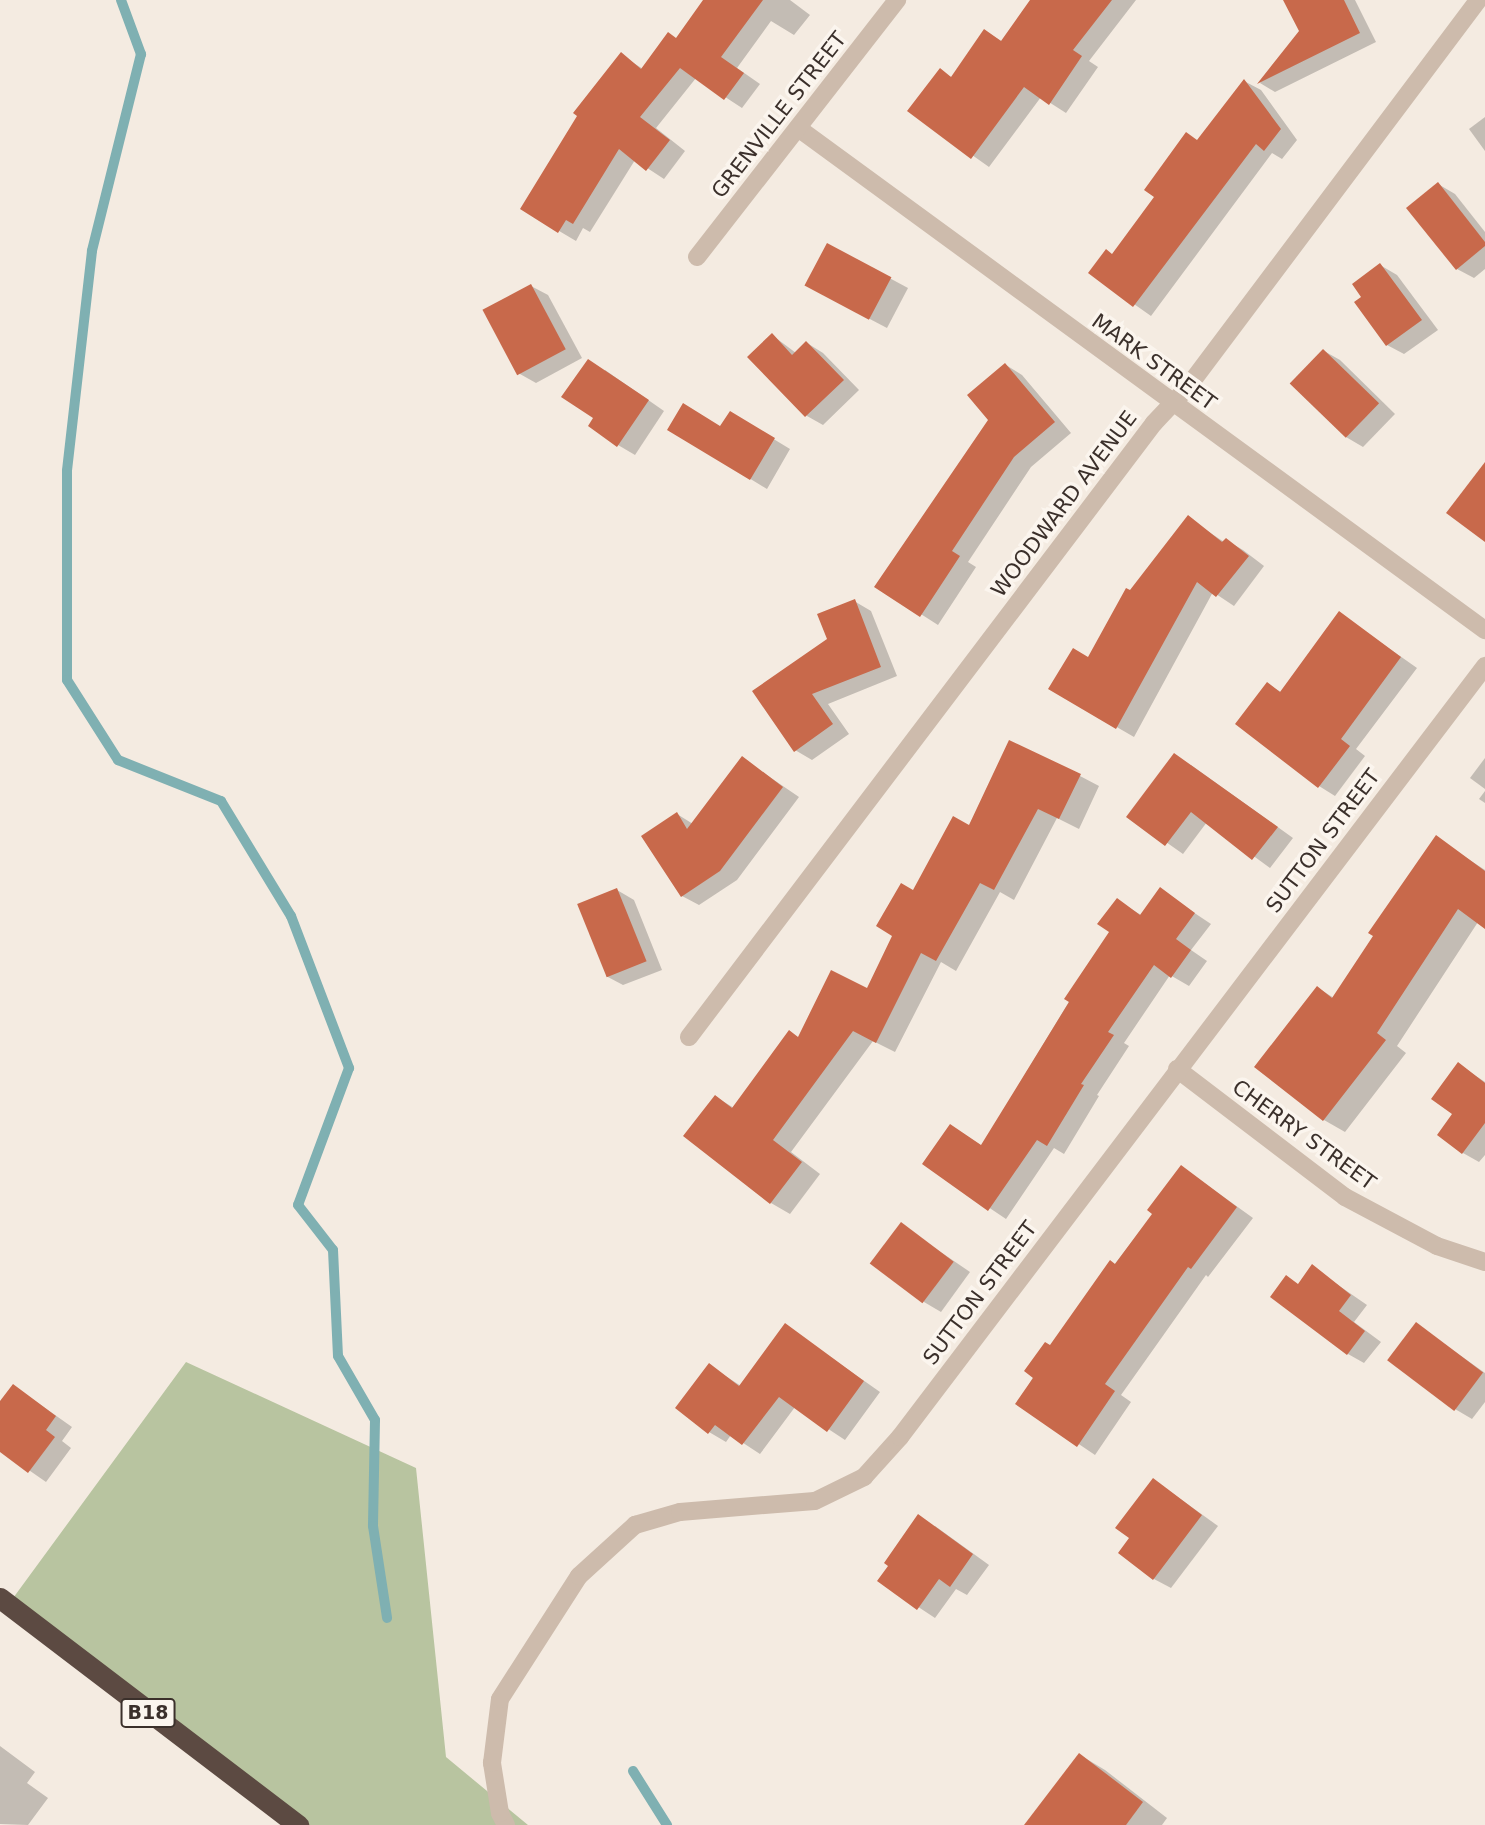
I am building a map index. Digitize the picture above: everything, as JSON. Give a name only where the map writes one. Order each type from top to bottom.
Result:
[{"type":"highway","name":"B18","points":[[0,1598],[298,1825]]},
{"type":"street","name":"GRENVILLE STREET","points":[[697,257],[897,0]]},
{"type":"street","name":"WOODWARD AVENUE","points":[[689,1037],[1170,403],[1186,388],[1478,0]]},
{"type":"street","name":"MARK STREET","points":[[798,128],[1170,403],[1485,630]]},
{"type":"street","name":"SUTTON STREET","points":[[506,1825],[500,1813],[492,1763],[499,1699],[579,1576],[635,1525],[680,1512],[815,1501],[864,1477],[900,1437],[1485,666]]},
{"type":"street","name":"CHERRY STREET","points":[[1177,1069],[1345,1197],[1437,1246],[1485,1262]]},
{"type":"green space","points":[[186,1362],[416,1468],[446,1757],[528,1825],[298,1825],[8,1605]]},
{"type":"building","points":[[703,0],[763,0],[721,57],[744,73],[724,100],[680,68],[640,117],[670,140],[646,171],[619,149],[573,224],[566,220],[558,233],[520,209],[577,116],[573,113],[621,52],[641,69],[668,32],[676,38]]},
{"type":"building","points":[[1030,0],[1112,0],[1073,50],[1082,56],[1049,105],[1024,87],[971,159],[907,111],[940,68],[951,77],[984,29],[1001,41]]},
{"type":"building","points":[[1283,0],[1344,0],[1360,33],[1257,84],[1299,31]]},
{"type":"building","points":[[1244,79],[1281,129],[1264,151],[1256,144],[1133,307],[1088,273],[1106,249],[1112,254],[1154,197],[1144,190],[1186,132],[1197,140]]},
{"type":"building","points":[[1438,182],[1485,242],[1485,246],[1456,270],[1406,208]]},
{"type":"building","points":[[827,243],[891,277],[869,320],[804,285]]},
{"type":"building","points":[[1380,263],[1422,320],[1386,346],[1354,302],[1361,297],[1352,284]]},
{"type":"building","points":[[531,284],[566,349],[517,375],[482,310]]},
{"type":"building","points":[[772,333],[792,355],[806,341],[844,380],[805,417],[747,357]]},
{"type":"building","points":[[1323,349],[1379,403],[1346,438],[1290,384]]},
{"type":"building","points":[[588,359],[649,400],[617,447],[588,426],[593,418],[561,397]]},
{"type":"building","points":[[1005,363],[1055,422],[1014,457],[952,551],[960,556],[920,617],[874,587],[988,420],[967,395]]},
{"type":"building","points":[[683,403],[720,426],[730,411],[775,438],[750,480],[667,430]]},
{"type":"building","points":[[1485,462],[1485,542],[1446,513]]},
{"type":"building","points":[[1188,515],[1222,542],[1226,538],[1249,556],[1216,597],[1197,582],[1116,729],[1048,689],[1073,648],[1088,657],[1126,588],[1130,590]]},
{"type":"building","points":[[855,599],[881,667],[812,694],[833,724],[794,752],[752,691],[827,639],[817,614]]},
{"type":"building","points":[[1339,611],[1401,657],[1341,739],[1350,746],[1318,788],[1235,724],[1267,682],[1280,692]]},
{"type":"building","points":[[1009,740],[1081,774],[1059,819],[1038,809],[994,890],[980,883],[936,961],[921,953],[876,1043],[853,1031],[773,1140],[802,1162],[770,1204],[683,1136],[715,1095],[732,1108],[789,1030],[798,1037],[831,970],[867,988],[892,936],[876,926],[901,883],[913,890],[953,816],[969,825]]},
{"type":"building","points":[[1174,753],[1278,827],[1252,860],[1191,812],[1165,846],[1126,817]]},
{"type":"building","points":[[742,756],[783,787],[720,871],[681,897],[641,836],[677,812],[687,829]]},
{"type":"building","points":[[1436,835],[1485,871],[1485,929],[1458,909],[1377,1033],[1386,1040],[1323,1121],[1254,1067],[1317,986],[1332,998],[1373,936],[1368,933]]},
{"type":"building","points":[[1160,887],[1195,913],[1176,939],[1191,950],[1171,978],[1154,965],[1108,1032],[1114,1035],[1081,1084],[1084,1085],[1047,1146],[1037,1140],[988,1211],[922,1164],[950,1124],[981,1145],[1069,1002],[1064,999],[1109,932],[1097,924],[1117,898],[1140,915]]},
{"type":"building","points":[[617,888],[647,961],[607,977],[577,904]]},
{"type":"building","points":[[1458,1062],[1485,1083],[1485,1123],[1462,1154],[1437,1135],[1452,1114],[1431,1099]]},
{"type":"building","points":[[1181,1165],[1237,1207],[1191,1269],[1188,1267],[1105,1384],[1115,1391],[1077,1447],[1015,1404],[1033,1378],[1024,1371],[1045,1342],[1050,1345],[1110,1260],[1115,1264],[1152,1214],[1147,1210]]},
{"type":"building","points":[[901,1222],[954,1262],[922,1303],[870,1264]]},
{"type":"building","points":[[1312,1264],[1351,1295],[1339,1311],[1365,1331],[1347,1355],[1270,1297],[1286,1275],[1298,1284]]},
{"type":"building","points":[[1416,1322],[1483,1373],[1454,1411],[1387,1360]]},
{"type":"building","points":[[785,1323],[864,1381],[827,1432],[779,1397],[742,1445],[715,1425],[708,1434],[675,1408],[709,1363],[739,1386]]},
{"type":"building","points":[[13,1384],[56,1416],[46,1430],[55,1437],[28,1473],[0,1452],[0,1401]]},
{"type":"building","points":[[1153,1478],[1202,1515],[1153,1580],[1118,1553],[1129,1538],[1115,1528]]},
{"type":"building","points":[[918,1514],[973,1554],[950,1587],[939,1579],[917,1610],[877,1581],[888,1566],[884,1563]]},
{"type":"building","points":[[1079,1753],[1143,1802],[1126,1825],[1024,1825]]},
{"type":"waterway","points":[[121,0],[141,54],[92,251],[67,471],[67,680],[118,760],[221,801],[291,916],[349,1068],[298,1205],[333,1250],[338,1356],[375,1420],[373,1526],[387,1618]]},
{"type":"waterway","points":[[633,1771],[667,1825]]}]
